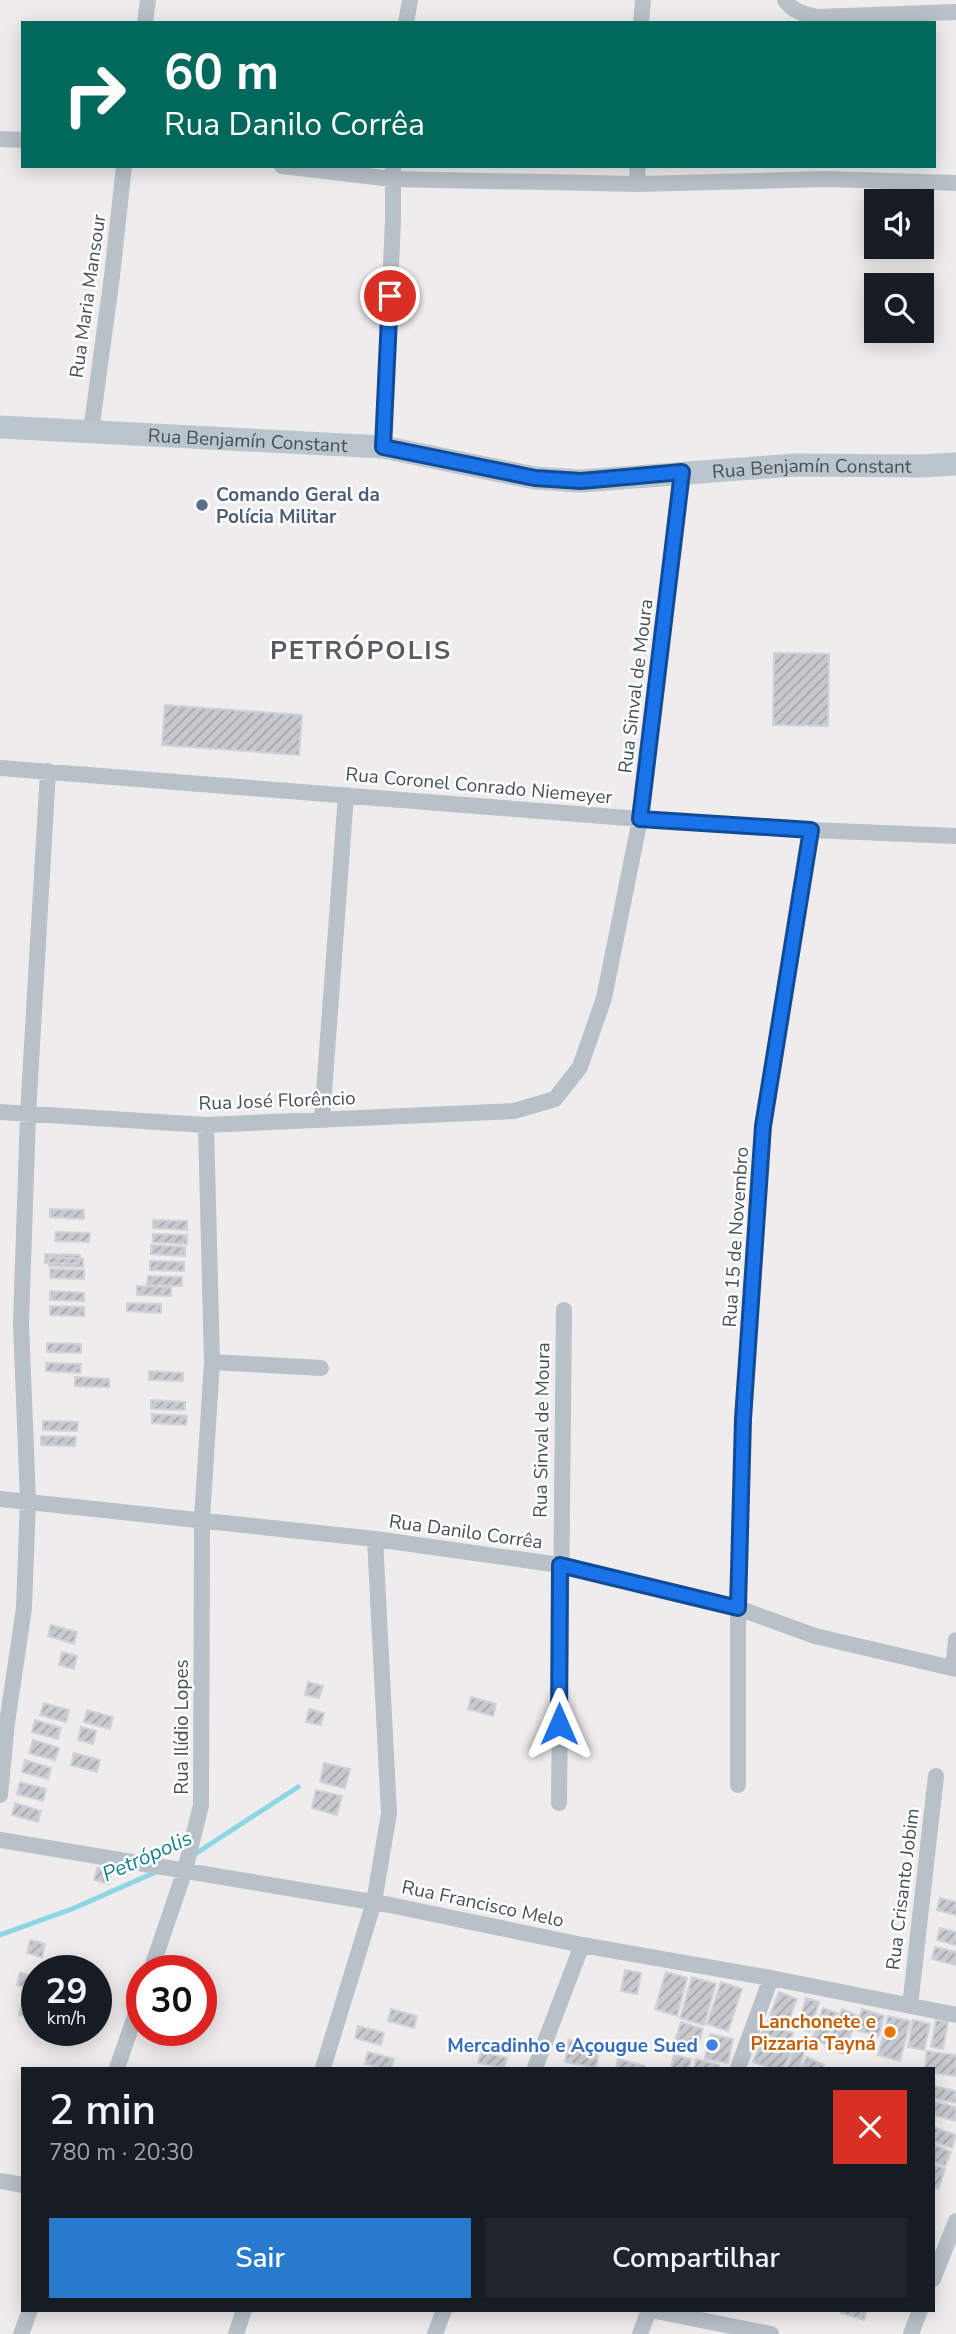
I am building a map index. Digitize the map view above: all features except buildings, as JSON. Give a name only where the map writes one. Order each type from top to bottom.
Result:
[{"type":"street","points":[[145,21],[148,0]]},
{"type":"street","points":[[407,21],[410,0]]},
{"type":"street","points":[[641,21],[643,0]]},
{"type":"street","points":[[785,0],[798,12],[817,17],[956,12]]},
{"type":"street","points":[[0,139],[21,140]]},
{"type":"street","name":"Rua Maria Mansour","points":[[91,431],[124,168]]},
{"type":"street","points":[[319,168],[638,184],[825,179],[956,183]]},
{"type":"street","points":[[638,168],[638,184]]},
{"type":"street","points":[[383,447],[393,172]]},
{"type":"street","name":"Rua Benjamín Constant","points":[[0,427],[383,447],[535,478],[581,481],[795,465],[956,464]]},
{"type":"street","name":"Rua Sinval de Moura","points":[[555,1099],[580,1067],[604,998],[640,819],[682,472]]},
{"type":"street","name":"Rua Coronel Conrado Niemeyer","points":[[0,768],[640,819],[956,836]]},
{"type":"street","points":[[0,1795],[3,1723],[24,1608],[28,1501],[22,1323],[28,1114],[48,771]]},
{"type":"street","points":[[322,1119],[346,795]]},
{"type":"street","name":"Rua 15 de Novembro","points":[[738,1785],[738,1608],[743,1419],[763,1126],[811,830]]},
{"type":"street","name":"Rua José Florêncio","points":[[0,1112],[206,1125],[514,1111],[555,1099]]},
{"type":"street","name":"Rua Ilídio Lopes","points":[[155,1955],[185,1870],[201,1805],[202,1519],[212,1362],[206,1125]]},
{"type":"street","name":"Rua Sinval de Moura","points":[[559,1803],[564,1310]]},
{"type":"street","points":[[212,1362],[321,1368]]},
{"type":"street","name":"Rua Danilo Corrêa","points":[[0,1499],[375,1539],[560,1565],[738,1608],[815,1636],[955,1668]]},
{"type":"street","points":[[323,2067],[374,1902],[389,1813],[375,1539]]},
{"type":"street","points":[[955,1668],[956,1640]]},
{"type":"street","name":"Rua Crisanto Jobim","points":[[910,2006],[936,1776]]},
{"type":"street","name":"Rua Francisco Melo","points":[[0,1840],[374,1902],[582,1945],[956,2015]]},
{"type":"street","points":[[535,2067],[582,1945]]},
{"type":"street","points":[[738,2067],[771,1979]]},
{"type":"street","points":[[117,2067],[126,2042]]},
{"type":"street","points":[[0,2181],[21,2185]]},
{"type":"street","points":[[935,2274],[956,2221]]},
{"type":"street","points":[[22,2334],[29,2312]]},
{"type":"street","points":[[236,2334],[243,2312]]},
{"type":"street","points":[[435,2334],[443,2312]]},
{"type":"street","points":[[640,2334],[649,2312]]},
{"type":"street","points":[[660,2312],[771,2334]]},
{"type":"street","points":[[911,2334],[919,2312]]},
{"type":"waterway","name":"Petrópolis","points":[[192,1856],[298,1787]]},
{"type":"waterway","name":"Petrópolis","points":[[0,1935],[72,1909],[158,1871]]},
{"type":"place","name":"Comando Geral da Polícia Militar","points":[[202,505]]},
{"type":"place","name":"Lanchonete e Pizzaria Tayná","points":[[890,2032]]},
{"type":"place","name":"Mercadinho e Açougue Sued","points":[[712,2045]]},
{"type":"district","name":"PETRÓPOLIS","points":[[361,650]]},
{"type":"route","points":[[390,296],[383,447],[535,478],[581,481],[682,472],[640,819],[811,830],[763,1126],[743,1419],[738,1608],[560,1565],[559,1724]]}]
